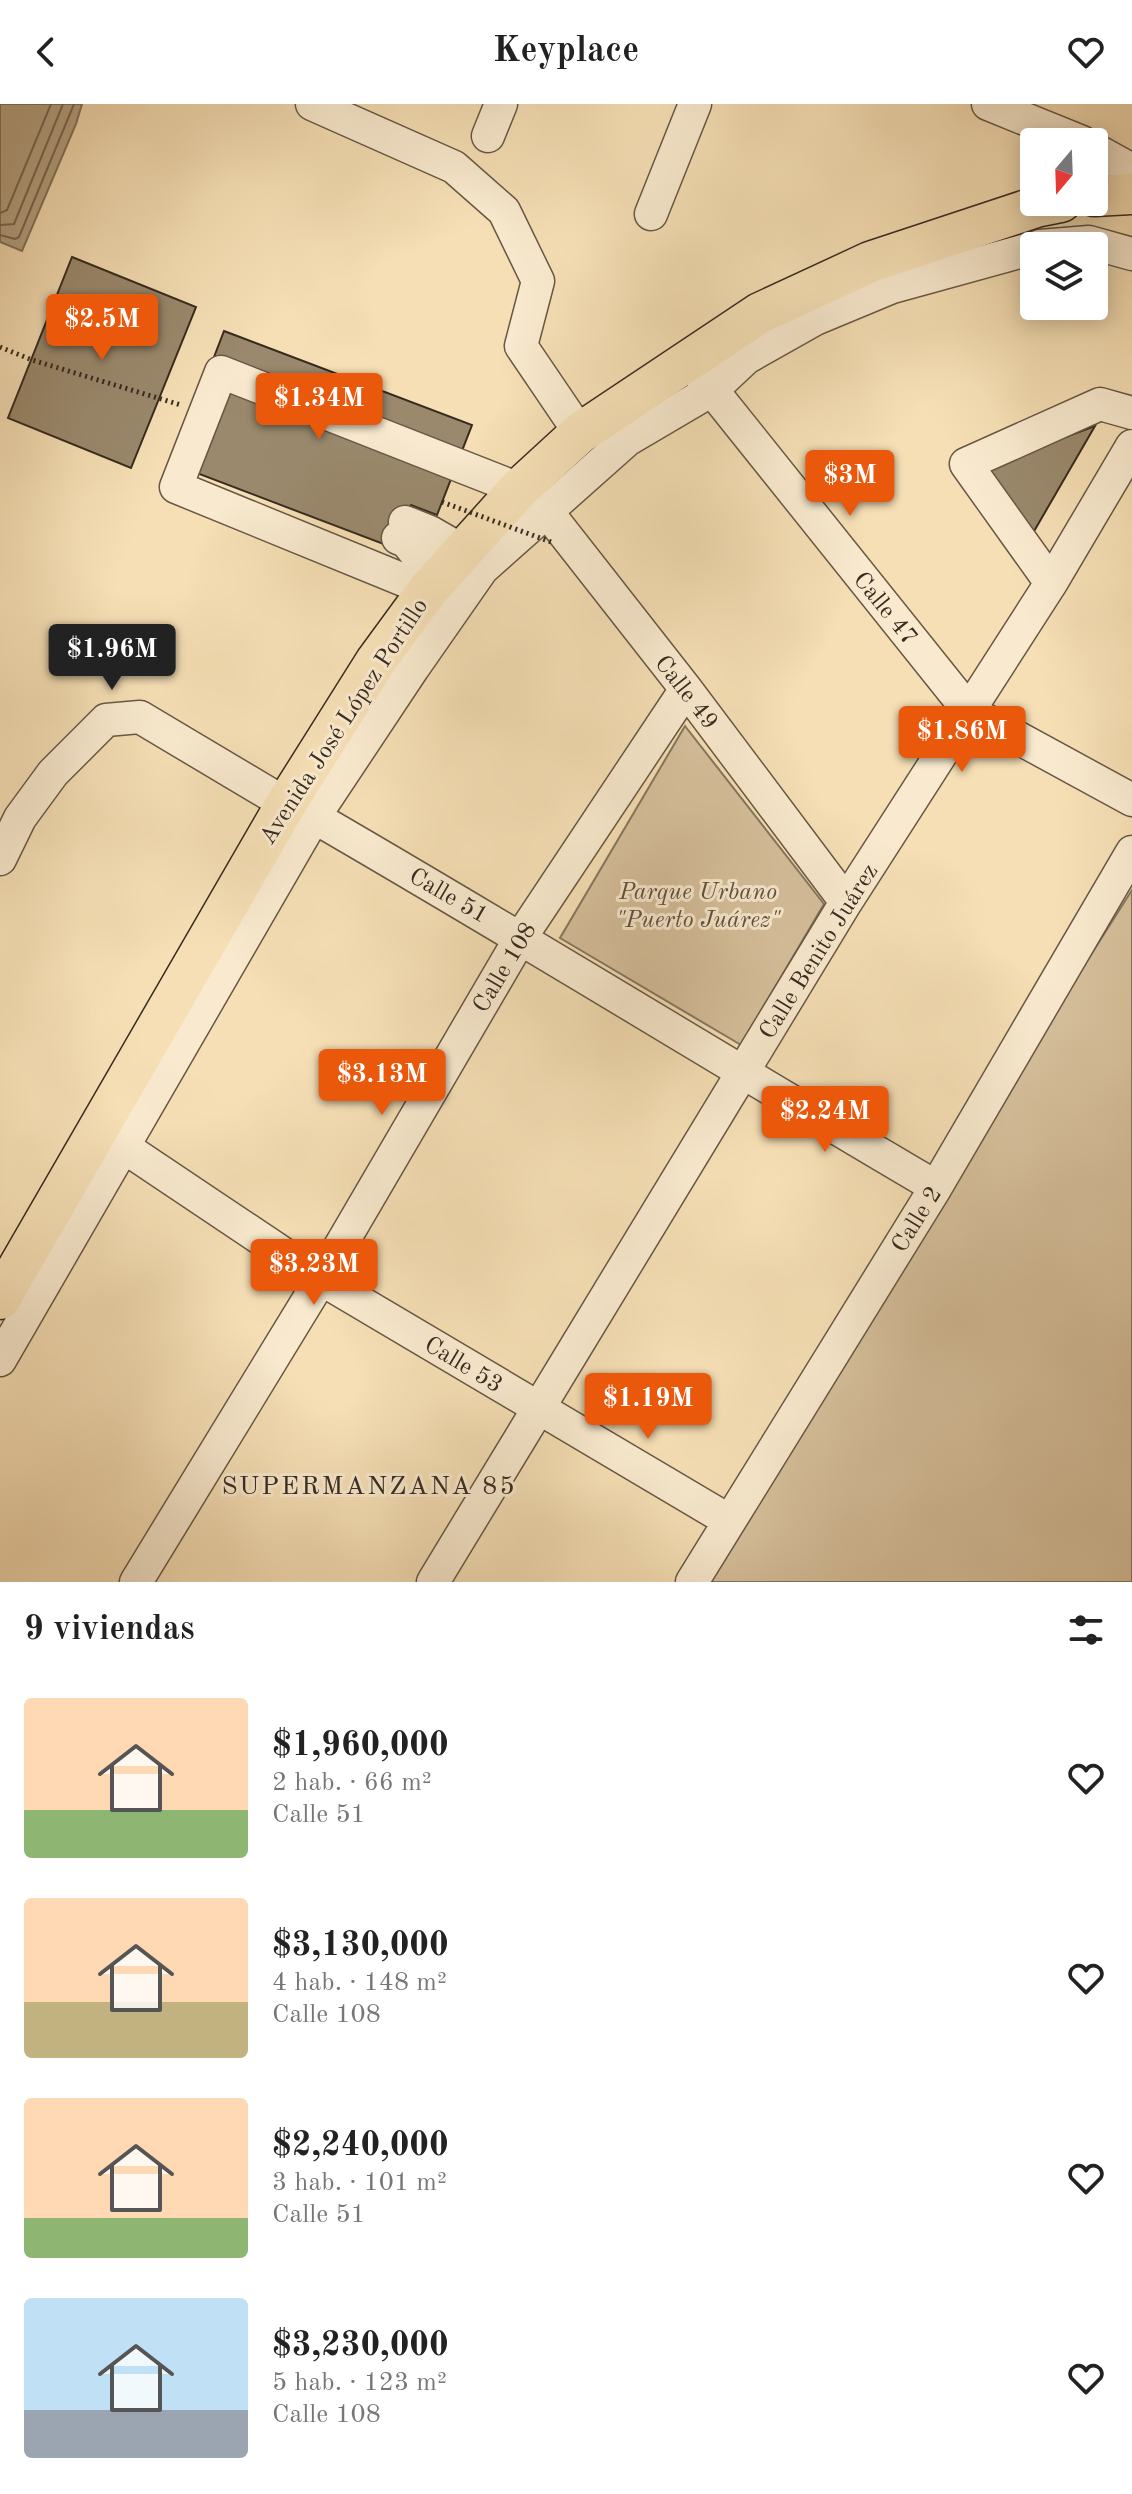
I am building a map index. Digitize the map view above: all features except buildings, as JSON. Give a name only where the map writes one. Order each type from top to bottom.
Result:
[{"type":"main road","name":"Avenida José López Portillo","points":[[0,1299],[111,1138],[300,810],[376,661],[444,572],[539,515],[580,433],[700,375],[760,313],[870,262],[1020,212]]},
{"type":"street","points":[[312,104],[454,167],[504,211],[538,281],[521,346],[580,433]]},
{"type":"street","points":[[488,136],[501,104]]},
{"type":"street","points":[[651,214],[695,104]]},
{"type":"street","points":[[988,104],[1044,128]]},
{"type":"street","points":[[1108,165],[1111,174],[1109,195]]},
{"type":"street","points":[[1108,247],[1132,254]]},
{"type":"street","name":"Avenida José López Portillo","points":[[300,810],[413,668],[482,569],[539,515],[700,375],[746,358],[815,319],[892,287],[1020,252]]},
{"type":"street","points":[[444,572],[176,487],[221,372],[539,515]]},
{"type":"street","name":"Calle 47","points":[[700,375],[969,711],[1132,800]]},
{"type":"street","points":[[1051,583],[966,464],[1100,404],[1132,413]]},
{"type":"street","name":"Calle Benito Juárez","points":[[433,1582],[846,902],[1051,583],[1132,446]]},
{"type":"street","name":"Calle 49","points":[[539,515],[686,689],[846,902]]},
{"type":"street","points":[[403,534],[430,532],[444,572]]},
{"type":"street","name":"Calle 108","points":[[136,1582],[321,1279],[521,937],[686,689]]},
{"type":"street","name":"Calle 51","points":[[0,859],[20,818],[53,773],[106,720],[140,717],[521,937],[742,1073],[936,1187]]},
{"type":"street","name":"Calle 2","points":[[692,1582],[936,1187],[1132,852]]},
{"type":"street","name":"Avenida José López Portillo","points":[[0,1360],[111,1138]]},
{"type":"street","name":"Calle 53","points":[[111,1138],[321,1279],[728,1520]]},
{"type":"path","points":[[0,347],[32,360],[160,397],[204,414]]},
{"type":"path","points":[[442,502],[539,515]]},
{"type":"green space","name":"Parque Urbano \"Puerto Juárez\"","points":[[685,726],[824,904],[741,1045],[560,938]]},
{"type":"green space","points":[[1132,890],[1132,1582],[694,1582],[716,1546]]},
{"type":"water","points":[[0,104],[82,104],[22,251],[0,242]]},
{"type":"district","name":"SUPERMANZANA 85","points":[[369,1485]]}]
